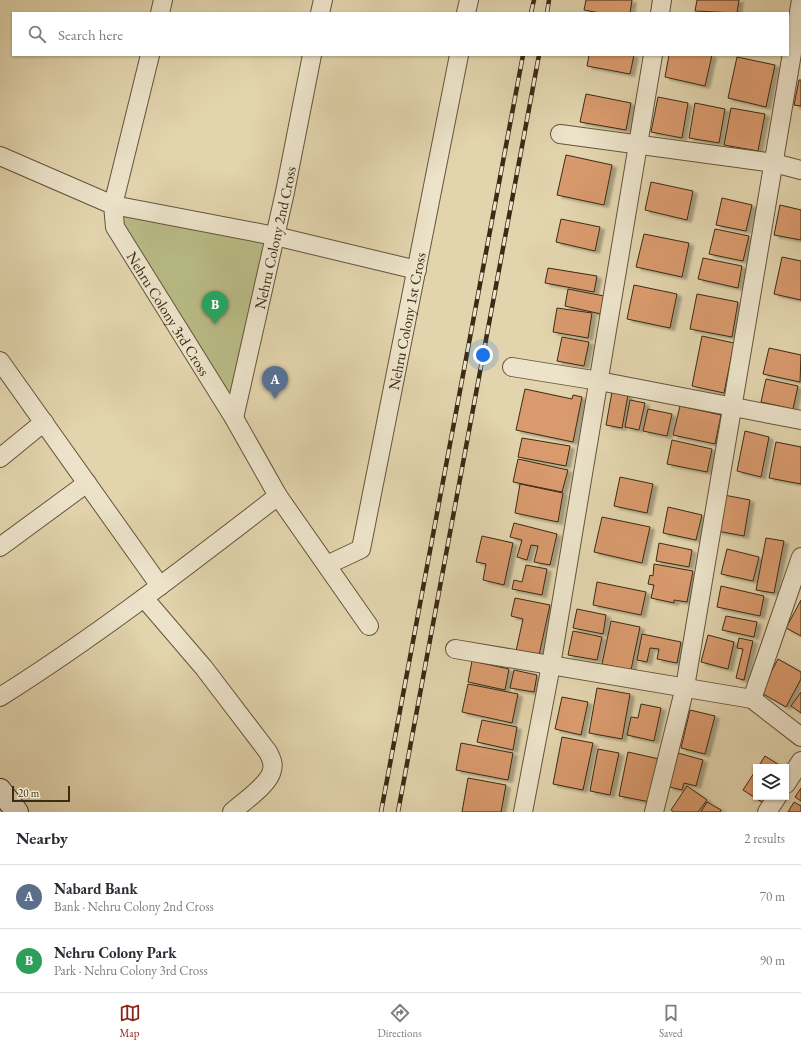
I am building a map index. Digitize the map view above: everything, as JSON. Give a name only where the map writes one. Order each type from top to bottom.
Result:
[{"type":"main road","points":[[0,790],[17,812]]},
{"type":"main road","points":[[0,808],[3,812]]},
{"type":"street","points":[[160,12],[163,0]]},
{"type":"street","points":[[320,12],[323,0]]},
{"type":"street","points":[[466,12],[469,0]]},
{"type":"street","points":[[660,12],[662,0]]},
{"type":"street","points":[[654,812],[685,687],[801,0]]},
{"type":"street","name":"Nehru Colony 3rd Cross","points":[[150,56],[106,202],[115,227],[234,418],[278,496],[369,626]]},
{"type":"street","name":"Nehru Colony 2nd Cross","points":[[234,418],[275,236],[312,56]]},
{"type":"street","name":"Nehru Colony 1st Cross","points":[[326,565],[361,549],[459,56]]},
{"type":"street","points":[[523,812],[551,665],[653,56]]},
{"type":"street","points":[[560,134],[774,162],[801,170]]},
{"type":"street","points":[[0,156],[106,202],[275,236],[417,270]]},
{"type":"street","points":[[0,361],[160,586]]},
{"type":"street","points":[[512,367],[598,381],[801,420]]},
{"type":"street","points":[[0,458],[44,422]]},
{"type":"street","points":[[0,547],[87,483]]},
{"type":"street","points":[[0,697],[144,598],[278,496]]},
{"type":"street","points":[[752,699],[800,563]]},
{"type":"street","points":[[144,598],[204,668],[268,752],[273,762],[272,771],[265,783],[232,812]]},
{"type":"street","points":[[454,649],[752,699],[801,737]]},
{"type":"street","points":[[789,780],[801,762]]},
{"type":"street","points":[[768,812],[775,800]]},
{"type":"green space","points":[[121,211],[271,240],[231,408],[118,228]]},
{"type":"building","points":[[586,0],[632,0],[630,12],[595,12],[584,10]]},
{"type":"building","points":[[697,0],[739,0],[737,12],[695,11]]},
{"type":"building","points":[[589,56],[634,56],[630,74],[587,66]]},
{"type":"building","points":[[669,56],[712,56],[705,86],[665,77]]},
{"type":"building","points":[[737,57],[775,65],[766,107],[728,98]]},
{"type":"building","points":[[799,80],[801,80],[801,106],[794,105]]},
{"type":"building","points":[[586,94],[631,103],[626,130],[580,122]]},
{"type":"building","points":[[658,97],[688,103],[682,138],[651,132]]},
{"type":"building","points":[[695,103],[725,109],[719,143],[689,138]]},
{"type":"building","points":[[731,108],[765,114],[758,151],[724,145]]},
{"type":"building","points":[[566,155],[612,165],[604,205],[557,195]]},
{"type":"building","points":[[651,182],[693,191],[687,220],[645,210]]},
{"type":"building","points":[[722,198],[752,205],[746,231],[716,225]]},
{"type":"building","points":[[780,205],[801,210],[801,240],[774,235]]},
{"type":"building","points":[[561,219],[600,227],[595,251],[556,242]]},
{"type":"building","points":[[715,229],[749,236],[743,261],[709,254]]},
{"type":"building","points":[[644,234],[689,243],[682,277],[636,267]]},
{"type":"building","points":[[782,257],[801,261],[801,300],[774,294]]},
{"type":"building","points":[[703,258],[742,266],[738,288],[698,279]]},
{"type":"building","points":[[548,268],[597,276],[594,292],[545,283]]},
{"type":"building","points":[[634,285],[677,294],[670,328],[627,319]]},
{"type":"building","points":[[568,289],[604,296],[601,314],[565,306]]},
{"type":"building","points":[[697,294],[738,302],[732,337],[690,329]]},
{"type":"building","points":[[557,308],[592,313],[588,338],[553,332]]},
{"type":"building","points":[[702,336],[734,343],[724,393],[692,386]]},
{"type":"building","points":[[562,337],[589,342],[584,366],[557,361]]},
{"type":"building","points":[[769,348],[801,355],[800,382],[763,374]]},
{"type":"building","points":[[766,379],[798,386],[793,409],[761,402]]},
{"type":"building","points":[[525,389],[572,399],[573,395],[582,397],[573,442],[516,430]]},
{"type":"building","points":[[612,392],[628,395],[622,428],[606,425]]},
{"type":"building","points":[[630,400],[645,403],[639,430],[625,427]]},
{"type":"building","points":[[680,406],[721,415],[715,444],[673,435]]},
{"type":"building","points":[[648,409],[672,414],[667,436],[643,431]]},
{"type":"building","points":[[745,431],[769,437],[761,477],[737,471]]},
{"type":"building","points":[[522,438],[570,446],[566,466],[518,457]]},
{"type":"building","points":[[672,440],[712,449],[707,472],[667,464]]},
{"type":"building","points":[[776,442],[801,447],[801,484],[769,478]]},
{"type":"building","points":[[518,459],[568,470],[562,492],[513,482]]},
{"type":"building","points":[[620,477],[653,484],[647,513],[614,506]]},
{"type":"building","points":[[520,484],[563,493],[558,522],[515,513]]},
{"type":"building","points":[[724,495],[750,500],[744,536],[717,531]]},
{"type":"building","points":[[668,507],[702,515],[696,540],[663,533]]},
{"type":"building","points":[[602,517],[650,527],[642,563],[594,552]]},
{"type":"building","points":[[514,523],[557,534],[550,565],[534,562],[538,546],[531,545],[527,560],[517,557],[522,540],[510,537]]},
{"type":"building","points":[[482,536],[513,543],[504,585],[483,580],[486,564],[476,562]]},
{"type":"building","points":[[766,538],[784,541],[774,593],[756,590]]},
{"type":"building","points":[[659,543],[692,550],[689,567],[656,561]]},
{"type":"building","points":[[727,549],[759,557],[753,581],[721,574]]},
{"type":"building","points":[[654,564],[693,571],[687,602],[674,600],[674,603],[651,598],[654,585],[648,584],[650,575],[653,576]]},
{"type":"building","points":[[526,565],[547,569],[542,595],[512,589],[514,580],[522,582]]},
{"type":"building","points":[[597,582],[646,592],[641,615],[593,605]]},
{"type":"building","points":[[721,586],[764,596],[760,616],[717,607]]},
{"type":"building","points":[[515,598],[550,605],[539,655],[516,651],[523,619],[511,616]]},
{"type":"building","points":[[801,600],[801,636],[786,628]]},
{"type":"building","points":[[577,609],[606,615],[603,634],[573,628]]},
{"type":"building","points":[[726,616],[757,622],[754,637],[722,630]]},
{"type":"building","points":[[611,621],[640,627],[631,670],[602,664]]},
{"type":"building","points":[[573,631],[602,637],[597,660],[568,655]]},
{"type":"building","points":[[642,634],[681,642],[677,663],[657,659],[659,649],[650,648],[647,662],[637,660]]},
{"type":"building","points":[[708,635],[734,642],[728,669],[701,662]]},
{"type":"building","points":[[739,638],[753,641],[744,680],[736,678],[743,649],[737,648]]},
{"type":"building","points":[[778,659],[801,672],[801,679],[786,707],[758,691],[767,680]]},
{"type":"building","points":[[472,661],[509,669],[505,690],[468,682]]},
{"type":"building","points":[[514,670],[537,675],[534,692],[510,688]]},
{"type":"building","points":[[468,684],[518,694],[512,723],[462,712]]},
{"type":"building","points":[[597,688],[630,694],[622,739],[589,733]]},
{"type":"building","points":[[801,692],[801,713],[791,706]]},
{"type":"building","points":[[562,697],[588,702],[581,735],[555,729]]},
{"type":"building","points":[[641,704],[661,708],[654,741],[627,735],[631,717],[638,718]]},
{"type":"building","points":[[690,710],[715,716],[705,754],[681,748]]},
{"type":"building","points":[[482,720],[517,727],[513,750],[477,742]]},
{"type":"building","points":[[562,737],[593,743],[583,790],[553,784]]},
{"type":"building","points":[[461,743],[513,753],[508,780],[456,770]]},
{"type":"building","points":[[598,749],[619,753],[610,795],[590,791]]},
{"type":"building","points":[[628,752],[659,759],[650,802],[619,796]]},
{"type":"building","points":[[678,753],[703,760],[696,786],[684,783],[682,790],[669,787]]},
{"type":"building","points":[[765,756],[777,764],[760,764]]},
{"type":"building","points":[[753,775],[753,796],[743,790]]},
{"type":"building","points":[[468,778],[506,785],[501,812],[462,812]]},
{"type":"building","points":[[687,786],[707,800],[698,812],[674,812],[671,810]]},
{"type":"building","points":[[801,788],[801,801],[795,797]]},
{"type":"building","points":[[759,800],[767,800],[765,804]]},
{"type":"building","points":[[707,802],[721,810],[720,812],[701,812]]},
{"type":"building","points":[[794,802],[801,806],[801,812],[788,812]]},
{"type":"railway","points":[[531,12],[534,0]]},
{"type":"railway","points":[[547,12],[549,0]]},
{"type":"railway","points":[[381,812],[523,56]]},
{"type":"railway","points":[[398,812],[539,56]]},
{"type":"place","name":"Nehru Colony Park","points":[[215,324]]},
{"type":"place","name":"Nabard Bank","points":[[275,399]]}]
